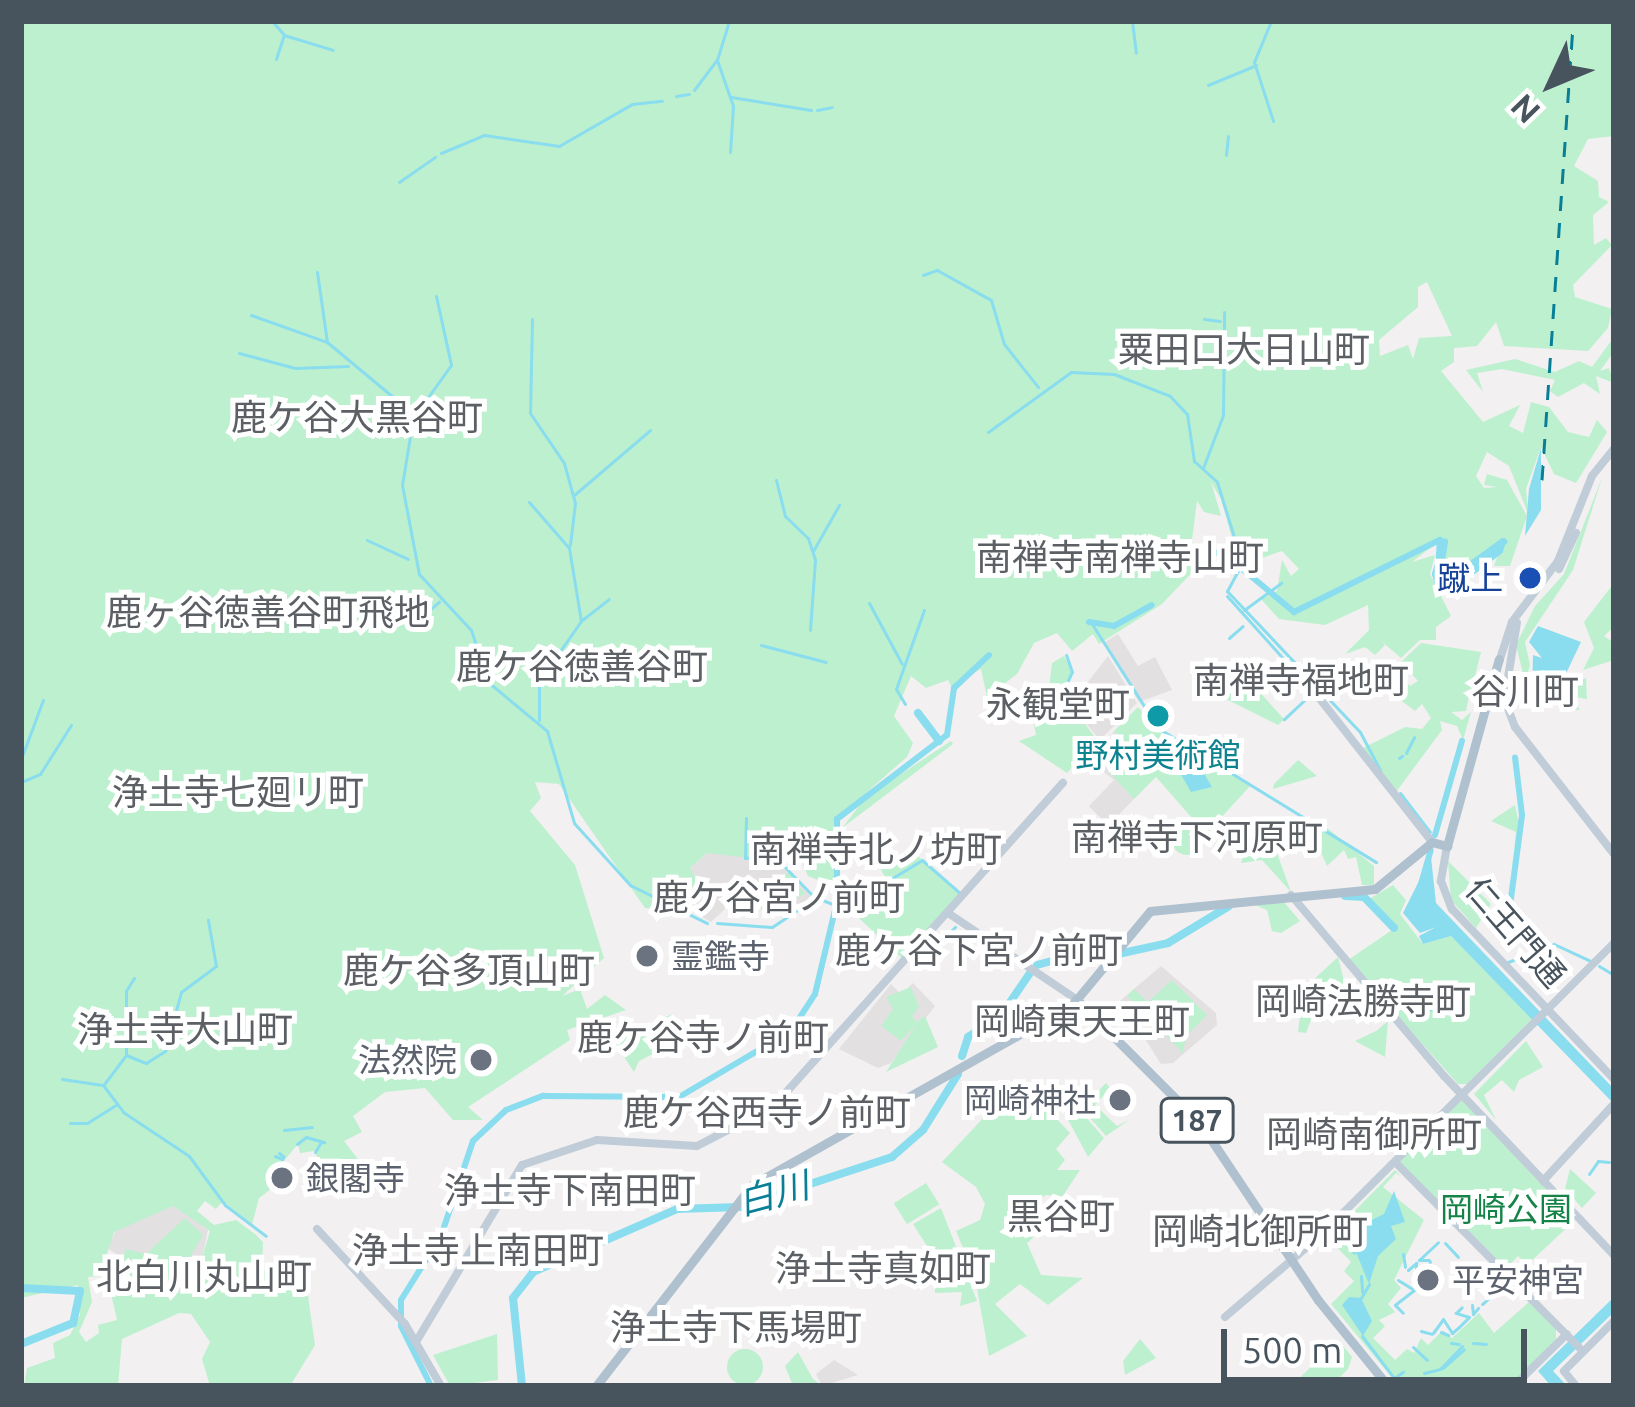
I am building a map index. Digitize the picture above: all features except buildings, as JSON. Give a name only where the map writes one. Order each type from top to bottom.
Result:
[{"type":"main road","name":"仁王門通","points":[[1440,844],[1499,659]]},
{"type":"main road","points":[[1485,705],[1496,677]]},
{"type":"main road","points":[[593,1386],[730,1206],[762,1177],[1076,999],[1150,911],[1382,887],[1440,844]]},
{"type":"main road","name":"187","points":[[1076,999],[1187,1108],[1292,1262],[1388,1386]]},
{"type":"street","points":[[1496,677],[1516,625],[1564,560],[1592,488],[1614,452]]},
{"type":"street","points":[[1529,745],[1496,677],[1499,659],[1512,622],[1558,560],[1592,476],[1614,452]]},
{"type":"street","points":[[1516,625],[1504,688],[1529,745]]},
{"type":"street","points":[[1318,696],[1440,844]]},
{"type":"street","points":[[1485,705],[1497,699],[1614,854]]},
{"type":"street","points":[[416,1342],[522,1165],[597,1140],[697,1146],[773,1107],[951,914],[1063,783]]},
{"type":"street","name":"仁王門通","points":[[1440,844],[1441,877],[1449,906],[1614,1078]]},
{"type":"street","points":[[1292,898],[1464,1095],[1614,1256]]},
{"type":"street","points":[[951,914],[1076,999]]},
{"type":"street","points":[[1225,1317],[1292,1262],[1614,943]]},
{"type":"street","points":[[1544,1181],[1613,1105]]},
{"type":"street","points":[[1395,1162],[1581,1349]]},
{"type":"street","points":[[316,1229],[400,1320],[441,1386]]},
{"type":"street","points":[[1576,1386],[1564,1371],[1581,1349],[1614,1322]]},
{"type":"street","points":[[1514,1386],[1568,1335]]},
{"type":"shaded area","points":[[1118,634],[1138,666],[1155,657],[1172,690],[1139,702],[1105,642]]},
{"type":"shaded area","points":[[1108,656],[1137,703],[1100,740],[1070,705]]},
{"type":"shaded area","points":[[1114,731],[1155,777],[1108,826],[1089,806],[1114,780],[1088,760]]},
{"type":"shaded area","points":[[712,849],[738,851],[751,862],[770,855],[813,898],[781,917],[743,892],[711,922],[676,903],[673,883]]},
{"type":"shaded area","points":[[1161,966],[1216,1013],[1217,1025],[1173,1063],[1161,1064],[1129,1014],[1115,1020],[1108,1011]]},
{"type":"shaded area","points":[[913,983],[935,1006],[891,1063],[878,1068],[839,1049],[891,984],[901,994]]},
{"type":"shaded area","points":[[174,1203],[208,1230],[195,1293],[174,1292],[107,1248],[120,1222]]},
{"type":"shaded area","points":[[834,1360],[858,1375],[822,1386],[816,1374]]},
{"type":"green space","points":[[21,21],[1614,21],[1614,136],[1588,139],[1574,166],[1598,181],[1599,197],[1609,202],[1593,215],[1594,245],[1606,238],[1612,245],[1573,285],[1575,297],[1612,309],[1608,328],[1588,351],[1504,346],[1496,322],[1477,346],[1454,348],[1454,362],[1441,371],[1483,422],[1520,405],[1509,426],[1523,433],[1531,402],[1549,407],[1568,432],[1589,437],[1597,420],[1607,432],[1576,483],[1554,474],[1541,447],[1526,489],[1528,513],[1509,466],[1487,452],[1476,476],[1484,488],[1497,487],[1484,485],[1487,474],[1507,480],[1527,516],[1510,566],[1494,566],[1503,541],[1463,570],[1442,567],[1443,538],[1412,562],[1435,555],[1430,574],[1451,616],[1436,627],[1436,640],[1420,640],[1401,658],[1380,640],[1385,645],[1375,655],[1365,647],[1345,654],[1369,630],[1368,605],[1325,625],[1279,619],[1261,599],[1277,591],[1282,560],[1291,576],[1299,569],[1282,551],[1241,565],[1225,549],[1232,538],[1211,482],[1221,516],[1204,512],[1197,501],[1192,540],[1199,565],[1162,604],[1099,644],[1093,634],[1072,651],[1057,633],[1034,643],[1017,674],[987,697],[981,669],[951,686],[948,680],[926,688],[911,676],[894,716],[913,743],[907,757],[836,819],[836,887],[808,876],[794,843],[751,858],[707,853],[690,868],[698,881],[670,910],[645,908],[559,784],[535,782],[541,798],[530,811],[575,865],[604,958],[562,996],[580,989],[587,1009],[605,995],[626,1010],[567,1030],[570,1040],[468,1107],[483,1120],[453,1120],[425,1088],[385,1092],[353,1116],[362,1132],[344,1141],[365,1168],[340,1189],[306,1173],[323,1168],[314,1151],[300,1153],[298,1144],[272,1175],[279,1183],[259,1198],[252,1225],[223,1201],[216,1209],[205,1201],[197,1211],[214,1225],[236,1220],[255,1234],[263,1242],[262,1269],[308,1296],[315,1345],[290,1386],[210,1386],[202,1359],[210,1342],[191,1314],[179,1313],[122,1339],[118,1386],[24,1386],[27,1368],[55,1358],[53,1343],[70,1335],[80,1315],[78,1285],[21,1298]],"holes":[[[1427,282],[1452,336],[1419,338],[1413,359],[1408,345],[1380,356],[1379,340],[1418,307],[1418,287]],[[173,1206],[210,1231],[193,1288],[176,1293],[169,1272],[178,1277],[203,1235],[185,1218],[146,1254],[126,1249],[110,1289],[117,1320],[98,1325],[99,1333],[86,1342],[79,1332],[92,1302],[88,1277],[100,1276],[114,1232]]]},
{"type":"green space","points":[[1614,337],[1613,353],[1600,371],[1609,368],[1614,383],[1596,376],[1600,394],[1584,383],[1558,397],[1550,391],[1555,380],[1502,369],[1477,373],[1483,392],[1466,370],[1515,359],[1555,372],[1579,361],[1592,367]]},
{"type":"green space","points":[[1602,478],[1573,570],[1525,642],[1530,665],[1525,682],[1516,645],[1535,606],[1564,574]]},
{"type":"green space","points":[[1614,583],[1614,627],[1604,636],[1614,643],[1614,660],[1583,670],[1594,648],[1584,622]]},
{"type":"green space","points":[[1421,643],[1481,652],[1472,688],[1462,693],[1469,696],[1466,711],[1451,712],[1462,720],[1471,712],[1463,740],[1457,726],[1440,721],[1442,730],[1396,792],[1363,748],[1405,727],[1422,729],[1431,718],[1422,704],[1415,711],[1386,689],[1400,675],[1410,686],[1418,681],[1401,662]]},
{"type":"green space","points":[[1064,656],[1073,672],[1065,697],[1097,740],[1067,773],[1019,741],[1036,735],[1032,714],[1048,697],[1052,663]]},
{"type":"green space","points":[[1242,673],[1284,719],[1278,725],[1198,685],[1209,678],[1221,691]]},
{"type":"green space","points":[[1586,678],[1587,699],[1570,696],[1580,710],[1562,709],[1552,692]]},
{"type":"green space","points":[[1138,707],[1161,732],[1251,785],[1206,834],[1156,777],[1134,799],[1108,771],[1129,746],[1114,731]]},
{"type":"green space","points":[[951,741],[953,744],[842,828],[866,797]]},
{"type":"green space","points":[[1298,760],[1317,776],[1273,789],[1274,784]]},
{"type":"green space","points":[[1515,805],[1520,829],[1517,871],[1510,905],[1499,906],[1492,892],[1509,897],[1516,832],[1491,821]]},
{"type":"green space","points":[[1239,817],[1269,831],[1291,892],[1262,860],[1241,863],[1247,847],[1230,828]]},
{"type":"green space","points":[[1187,825],[1198,829],[1202,840],[1198,851],[1187,855],[1176,851],[1172,840],[1176,829]]},
{"type":"green space","points":[[1327,828],[1374,866],[1374,885],[1362,885],[1356,857],[1348,859],[1344,850],[1327,866],[1315,838]]},
{"type":"green space","points":[[918,856],[962,896],[905,961],[847,907],[887,880],[881,870],[895,860],[903,866]]},
{"type":"green space","points":[[1448,861],[1491,904],[1476,928],[1451,900]]},
{"type":"green space","points":[[789,872],[805,894],[763,911],[749,895]]},
{"type":"green space","points":[[1393,885],[1406,900],[1400,914],[1423,944],[1451,936],[1532,1019],[1467,1084],[1458,1084],[1348,960],[1395,928],[1369,899]]},
{"type":"green space","points":[[1284,902],[1300,921],[1281,933],[1272,931],[1267,910],[1252,904]]},
{"type":"green space","points":[[1338,957],[1345,985],[1318,989],[1311,982]]},
{"type":"green space","points":[[1172,980],[1207,1015],[1186,1036],[1183,1053],[1127,996],[1134,989],[1148,1002]]},
{"type":"green space","points":[[911,987],[919,1007],[912,1016],[917,1022],[925,1016],[938,1047],[886,1072],[916,1025],[901,1041],[881,1026],[893,1009],[886,997]]},
{"type":"green space","points":[[1320,997],[1329,1003],[1320,1011],[1324,1023],[1312,1017],[1306,1033],[1298,1032],[1301,1005]]},
{"type":"green space","points":[[672,1014],[684,1038],[639,1061],[634,1072],[615,1043]]},
{"type":"green space","points":[[1388,1021],[1385,1057],[1355,1041],[1376,1031]]},
{"type":"green space","points":[[1526,1041],[1543,1067],[1519,1080],[1514,1092],[1502,1080],[1484,1095],[1496,1120],[1474,1094]]},
{"type":"green space","points":[[1016,1083],[1029,1110],[1037,1098],[1070,1133],[1056,1149],[1065,1160],[1057,1170],[1080,1170],[1062,1197],[1046,1195],[1017,1213],[1033,1238],[1027,1243],[1041,1275],[1083,1278],[1048,1305],[1020,1284],[995,1304],[1027,1336],[989,1356],[975,1277],[956,1231],[980,1220],[985,1204],[976,1187],[942,1162]]},
{"type":"green space","points":[[1106,1083],[1110,1088],[1095,1105],[1117,1126],[1129,1120],[1106,1136],[1081,1108]]},
{"type":"green space","name":"岡崎公園","points":[[1462,1100],[1575,1220],[1527,1265],[1518,1256],[1506,1268],[1399,1161]]},
{"type":"green space","points":[[1077,1107],[1104,1138],[1088,1157],[1065,1114]]},
{"type":"green space","points":[[1570,1169],[1596,1193],[1582,1208],[1565,1189]]},
{"type":"green space","points":[[1395,1170],[1402,1177],[1396,1173],[1383,1187],[1424,1220],[1394,1280],[1401,1288],[1388,1304],[1395,1312],[1379,1320],[1385,1326],[1373,1338],[1395,1360],[1407,1349],[1414,1353],[1421,1338],[1428,1345],[1441,1332],[1452,1338],[1479,1313],[1494,1333],[1529,1302],[1556,1329],[1556,1342],[1510,1386],[1399,1386],[1331,1304],[1354,1281],[1344,1271],[1351,1262],[1328,1238]]},
{"type":"green space","points":[[926,1183],[939,1204],[907,1224],[894,1203]]},
{"type":"green space","points":[[941,1208],[977,1301],[960,1306],[962,1292],[935,1293],[935,1281],[928,1282],[942,1270],[913,1224]]},
{"type":"green space","points":[[523,1236],[535,1241],[540,1253],[535,1265],[523,1270],[511,1265],[506,1253],[511,1241]]},
{"type":"green space","points":[[497,1334],[498,1380],[450,1386],[433,1355]]},
{"type":"green space","points":[[1140,1339],[1156,1358],[1125,1375],[1123,1361]]},
{"type":"green space","points":[[1339,1341],[1352,1357],[1348,1369],[1331,1386],[1304,1386],[1298,1379]]},
{"type":"green space","points":[[745,1349],[758,1354],[763,1367],[758,1380],[745,1385],[732,1380],[727,1367],[732,1354]]},
{"type":"green space","points":[[798,1352],[822,1386],[793,1386],[785,1366]]},
{"type":"water","points":[[1541,448],[1541,510],[1525,536],[1529,489]]},
{"type":"water","points":[[1538,626],[1581,642],[1561,684],[1532,689],[1533,655],[1542,658],[1529,642]]},
{"type":"water","points":[[1168,752],[1205,775],[1212,787],[1191,792]]},
{"type":"water","points":[[1431,857],[1436,903],[1614,1089],[1614,1104],[1451,936],[1423,944],[1419,936],[1436,927],[1420,933],[1403,913]]},
{"type":"water","points":[[1394,1191],[1405,1222],[1391,1226],[1396,1239],[1378,1256],[1369,1284],[1351,1240],[1357,1227],[1384,1214]]},
{"type":"water","points":[[1349,1297],[1361,1298],[1372,1321],[1363,1336],[1342,1305]]},
{"type":"water","points":[[1614,1297],[1614,1312],[1553,1371],[1567,1386],[1551,1386],[1538,1371]]},
{"type":"waterway","points":[[272,21],[284,35],[333,50]]},
{"type":"waterway","points":[[694,90],[717,60],[729,21]]},
{"type":"waterway","points":[[1132,21],[1136,53]]},
{"type":"waterway","points":[[1271,21],[1254,62],[1273,121]]},
{"type":"waterway","points":[[276,59],[284,35]]},
{"type":"waterway","points":[[717,60],[733,106],[730,152]]},
{"type":"waterway","points":[[1208,85],[1256,65]]},
{"type":"waterway","points":[[676,96],[689,94]]},
{"type":"waterway","points":[[731,97],[811,110]]},
{"type":"waterway","points":[[441,153],[484,135],[559,146],[632,104],[662,101]]},
{"type":"waterway","points":[[817,110],[832,107]]},
{"type":"waterway","points":[[1226,155],[1228,136]]},
{"type":"waterway","points":[[399,182],[435,157]]},
{"type":"waterway","points":[[923,275],[937,270],[991,300],[1004,344],[1038,387]]},
{"type":"waterway","points":[[317,272],[327,342],[411,412]]},
{"type":"waterway","points":[[436,296],[451,365],[413,418],[402,485],[419,574],[471,630],[488,682],[547,731],[574,823],[630,885],[707,923]]},
{"type":"waterway","points":[[1203,468],[1223,415],[1224,312]]},
{"type":"waterway","points":[[251,315],[327,342]]},
{"type":"waterway","points":[[532,319],[530,413],[564,463],[575,503],[570,545]]},
{"type":"waterway","points":[[1204,319],[1220,321]]},
{"type":"waterway","points":[[239,353],[295,368],[348,366]]},
{"type":"waterway","points":[[988,432],[1071,372],[1114,374],[1170,396],[1187,414],[1194,461],[1217,482],[1242,563],[1227,591],[1315,684]]},
{"type":"waterway","points":[[574,495],[650,430]]},
{"type":"waterway","points":[[776,480],[785,516],[808,538],[815,560],[810,630]]},
{"type":"waterway","points":[[529,502],[569,548],[581,621],[539,681],[539,720]]},
{"type":"waterway","points":[[813,551],[839,505]]},
{"type":"waterway","points":[[367,540],[408,559]]},
{"type":"waterway","points":[[1195,555],[1222,552],[1294,612],[1440,540],[1438,570],[1458,575],[1504,542]]},
{"type":"waterway","points":[[1503,541],[1500,551],[1462,580],[1439,572],[1443,584],[1438,586],[1435,574],[1445,542],[1441,568],[1463,570],[1503,541]]},
{"type":"waterway","points":[[1458,575],[1458,581]]},
{"type":"waterway","points":[[1244,610],[1281,583]]},
{"type":"waterway","points":[[1227,596],[1313,692],[1284,719]]},
{"type":"waterway","points":[[582,620],[609,599]]},
{"type":"waterway","points":[[410,626],[439,602]]},
{"type":"waterway","points":[[869,603],[902,664]]},
{"type":"waterway","points":[[1089,622],[1114,626],[1152,605]]},
{"type":"waterway","points":[[905,704],[896,689],[924,610]]},
{"type":"waterway","points":[[1092,624],[1158,728],[1376,862]]},
{"type":"waterway","points":[[1229,638],[1243,626]]},
{"type":"waterway","points":[[761,645],[826,662]]},
{"type":"waterway","points":[[431,1386],[401,1326],[401,1300],[441,1236],[473,1141],[506,1110],[543,1096],[679,1097],[791,1031],[815,994],[837,902],[837,819],[947,735],[954,688],[989,655]]},
{"type":"waterway","points":[[1063,691],[1072,672],[1066,655]]},
{"type":"waterway","points":[[1325,695],[1360,732],[1380,770]]},
{"type":"waterway","points":[[21,759],[43,700]]},
{"type":"waterway","points":[[918,713],[939,741]]},
{"type":"waterway","points":[[21,782],[40,774],[71,725]]},
{"type":"waterway","points":[[1406,753],[1414,737]]},
{"type":"waterway","points":[[1435,835],[1462,741]]},
{"type":"waterway","points":[[1509,913],[1522,815],[1515,757]]},
{"type":"waterway","points":[[1400,793],[1430,832]]},
{"type":"waterway","points":[[746,818],[745,858],[774,856],[815,898]]},
{"type":"waterway","points":[[1421,884],[1431,850]]},
{"type":"waterway","points":[[817,898],[843,908],[922,860],[960,893]]},
{"type":"waterway","name":"白川","points":[[1345,896],[1364,897],[1394,928]]},
{"type":"waterway","points":[[717,923],[772,927],[815,898]]},
{"type":"waterway","name":"白川","points":[[1118,954],[1168,943],[1229,906]]},
{"type":"waterway","points":[[1514,916],[1523,921]]},
{"type":"waterway","points":[[126,1055],[146,1063],[165,1051],[181,992],[216,966],[208,920]]},
{"type":"waterway","points":[[946,936],[955,927]]},
{"type":"waterway","points":[[1508,962],[1554,944],[1590,961]]},
{"type":"waterway","name":"白川","points":[[1037,965],[1087,951]]},
{"type":"waterway","points":[[1599,966],[1614,975]]},
{"type":"waterway","name":"白川","points":[[962,1056],[968,1037],[1002,1014],[1032,970]]},
{"type":"waterway","points":[[134,978],[126,991],[126,1055],[103,1085],[123,1112],[189,1156],[225,1205],[266,1236]]},
{"type":"waterway","points":[[1428,1009],[1443,1011]]},
{"type":"waterway","points":[[1411,1017],[1426,1011]]},
{"type":"waterway","name":"白川","points":[[522,1386],[513,1298],[533,1272],[677,1209],[740,1207],[892,1157],[923,1130],[958,1074]]},
{"type":"waterway","points":[[62,1079],[103,1085]]},
{"type":"waterway","points":[[70,1123],[87,1123],[116,1105]]},
{"type":"waterway","points":[[284,1130],[312,1127]]},
{"type":"waterway","points":[[297,1144],[306,1137],[324,1142]]},
{"type":"waterway","points":[[315,1152],[321,1142]]},
{"type":"waterway","points":[[279,1153],[284,1157]]},
{"type":"waterway","points":[[275,1156],[282,1159]]},
{"type":"waterway","points":[[1589,1174],[1598,1161],[1609,1162]]},
{"type":"waterway","points":[[1429,1260],[1419,1260],[1438,1242]]},
{"type":"waterway","points":[[1445,1243],[1458,1257]]},
{"type":"waterway","points":[[1352,1249],[1354,1253]]},
{"type":"waterway","points":[[1403,1254],[1405,1267]]},
{"type":"waterway","points":[[1427,1271],[1430,1261]]},
{"type":"waterway","points":[[1408,1270],[1416,1263],[1416,1273]]},
{"type":"waterway","points":[[1475,1275],[1496,1296]]},
{"type":"waterway","points":[[1361,1276],[1362,1292]]},
{"type":"waterway","points":[[1398,1280],[1414,1290],[1395,1305],[1403,1313]]},
{"type":"waterway","points":[[1361,1298],[1369,1284]]},
{"type":"waterway","points":[[1481,1285],[1491,1296],[1482,1304]]},
{"type":"waterway","name":"白川","points":[[21,1288],[80,1291],[73,1323],[21,1344]]},
{"type":"waterway","points":[[1472,1305],[1473,1314],[1478,1308]]},
{"type":"waterway","points":[[1433,1333],[1443,1319],[1452,1333],[1459,1327],[1469,1317],[1456,1313],[1462,1307]]},
{"type":"waterway","points":[[1421,1331],[1432,1334]]},
{"type":"waterway","points":[[1441,1332],[1448,1335]]},
{"type":"waterway","points":[[1362,1336],[1394,1378],[1403,1372]]},
{"type":"waterway","points":[[1451,1343],[1459,1344]]},
{"type":"waterway","points":[[1473,1343],[1486,1344]]},
{"type":"waterway","points":[[1424,1373],[1440,1369],[1462,1346]]},
{"type":"waterway","points":[[1413,1347],[1427,1360]]},
{"type":"waterway","points":[[1443,1368],[1464,1349]]},
{"type":"ferry route","points":[[1542,480],[1573,21]]},
{"type":"place","name":"蹴上","points":[[1530,578]]},
{"type":"place","name":"野村美術館","points":[[1158,716]]},
{"type":"place","name":"霊鑑寺","points":[[647,956]]},
{"type":"place","name":"法然院","points":[[481,1060]]},
{"type":"place","name":"岡崎神社","points":[[1120,1100]]},
{"type":"place","name":"銀閣寺","points":[[282,1178]]},
{"type":"place","name":"平安神宮","points":[[1428,1280]]},
{"type":"district","name":"粟田口大日山町","points":[[1244,349]]},
{"type":"district","name":"鹿ケ谷大黒谷町","points":[[357,417]]},
{"type":"district","name":"南禅寺南禅寺山町","points":[[1120,557]]},
{"type":"district","name":"鹿ヶ谷徳善谷町飛地","points":[[268,612]]},
{"type":"district","name":"鹿ケ谷徳善谷町","points":[[582,666]]},
{"type":"district","name":"南禅寺福地町","points":[[1301,680]]},
{"type":"district","name":"谷川町","points":[[1525,691]]},
{"type":"district","name":"永観堂町","points":[[1058,704]]},
{"type":"district","name":"浄土寺七廻リ町","points":[[238,792]]},
{"type":"district","name":"南禅寺下河原町","points":[[1197,837]]},
{"type":"district","name":"南禅寺北ノ坊町","points":[[876,849]]},
{"type":"district","name":"鹿ケ谷宮ノ前町","points":[[779,897]]},
{"type":"district","name":"鹿ケ谷下宮ノ前町","points":[[979,950]]},
{"type":"district","name":"鹿ケ谷多頂山町","points":[[469,970]]},
{"type":"district","name":"岡崎法勝寺町","points":[[1363,1001]]},
{"type":"district","name":"岡崎東天王町","points":[[1082,1021]]},
{"type":"district","name":"浄土寺大山町","points":[[185,1029]]},
{"type":"district","name":"鹿ケ谷寺ノ前町","points":[[703,1037]]},
{"type":"district","name":"鹿ケ谷西寺ノ前町","points":[[767,1112]]},
{"type":"district","name":"岡崎南御所町","points":[[1374,1134]]},
{"type":"district","name":"浄土寺下南田町","points":[[570,1190]]},
{"type":"district","name":"黒谷町","points":[[1061,1216]]},
{"type":"district","name":"岡崎北御所町","points":[[1260,1231]]},
{"type":"district","name":"浄土寺上南田町","points":[[478,1250]]},
{"type":"district","name":"浄土寺真如町","points":[[883,1268]]},
{"type":"district","name":"北白川丸山町","points":[[204,1276]]},
{"type":"district","name":"浄土寺下馬場町","points":[[736,1327]]}]
